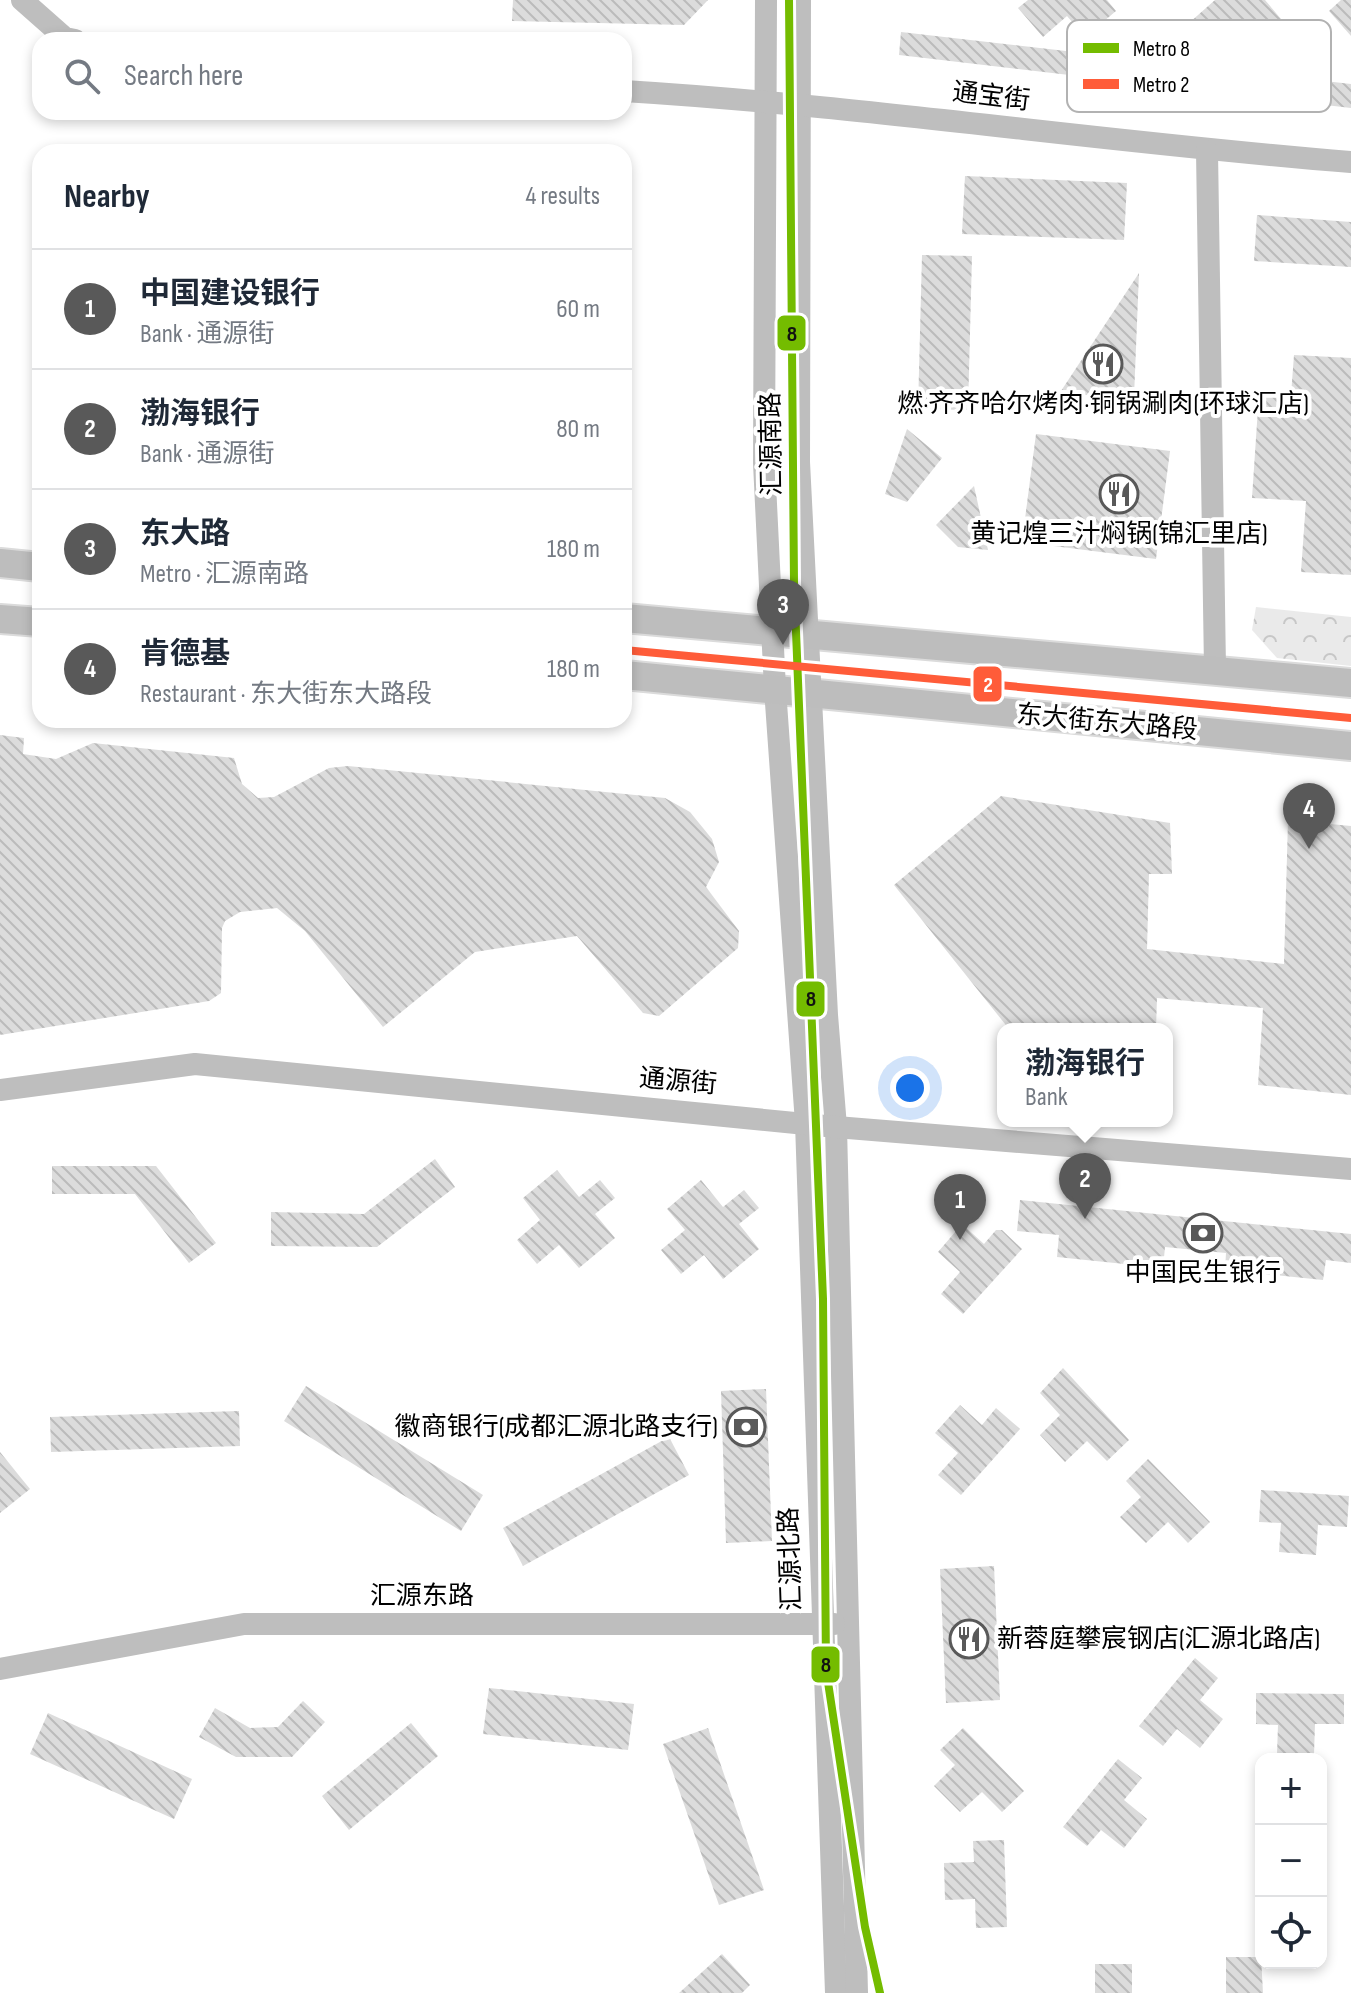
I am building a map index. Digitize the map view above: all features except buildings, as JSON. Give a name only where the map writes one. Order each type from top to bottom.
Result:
[{"type":"main road","points":[[0,563],[32,566]]},
{"type":"main road","points":[[0,619],[32,621]]},
{"type":"main road","points":[[632,619],[1351,683]]},
{"type":"main road","name":"东大街东大路段","points":[[632,676],[1351,746]]},
{"type":"street","points":[[22,0],[58,32]]},
{"type":"street","name":"汇源南路","points":[[766,0],[764,463],[775,689],[806,1123]]},
{"type":"street","name":"汇源南路","points":[[800,0],[799,462],[836,1127]]},
{"type":"street","name":"通宝街","points":[[632,92],[801,103],[1207,151],[1351,162]]},
{"type":"street","points":[[1207,151],[1215,669]]},
{"type":"street","name":"通源街","points":[[0,1090],[195,1064],[836,1127],[1351,1169]]},
{"type":"street","name":"汇源北路","points":[[806,1123],[836,1993]]},
{"type":"street","name":"汇源北路","points":[[836,1127],[857,1993]]},
{"type":"street","name":"汇源东路","points":[[0,1669],[244,1624],[848,1623]]},
{"type":"green space","points":[[1256,607],[1351,617],[1351,666],[1277,658],[1252,630]]},
{"type":"metro line","name":"8","points":[[789,0],[794,582],[823,1299],[826,1669],[865,1927],[880,1993]]},
{"type":"metro line","name":"2","points":[[632,651],[1351,718]]},
{"type":"place","name":"燃·齐齐哈尔烤肉·铜锅涮肉(环球汇店)","points":[[1103,364]]},
{"type":"place","name":"黄记煌三汁焖锅(锦汇里店)","points":[[1119,494]]},
{"type":"place","name":"东大路","points":[[783,645]]},
{"type":"place","name":"肯德基","points":[[1309,849]]},
{"type":"place","name":"渤海银行","points":[[1085,1219]]},
{"type":"place","name":"中国民生银行","points":[[1203,1233]]},
{"type":"place","name":"中国建设银行","points":[[960,1240]]},
{"type":"place","name":"徽商银行(成都汇源北路支行)","points":[[746,1427]]},
{"type":"place","name":"新蓉庭攀宸钢店(汇源北路店)","points":[[969,1639]]}]
